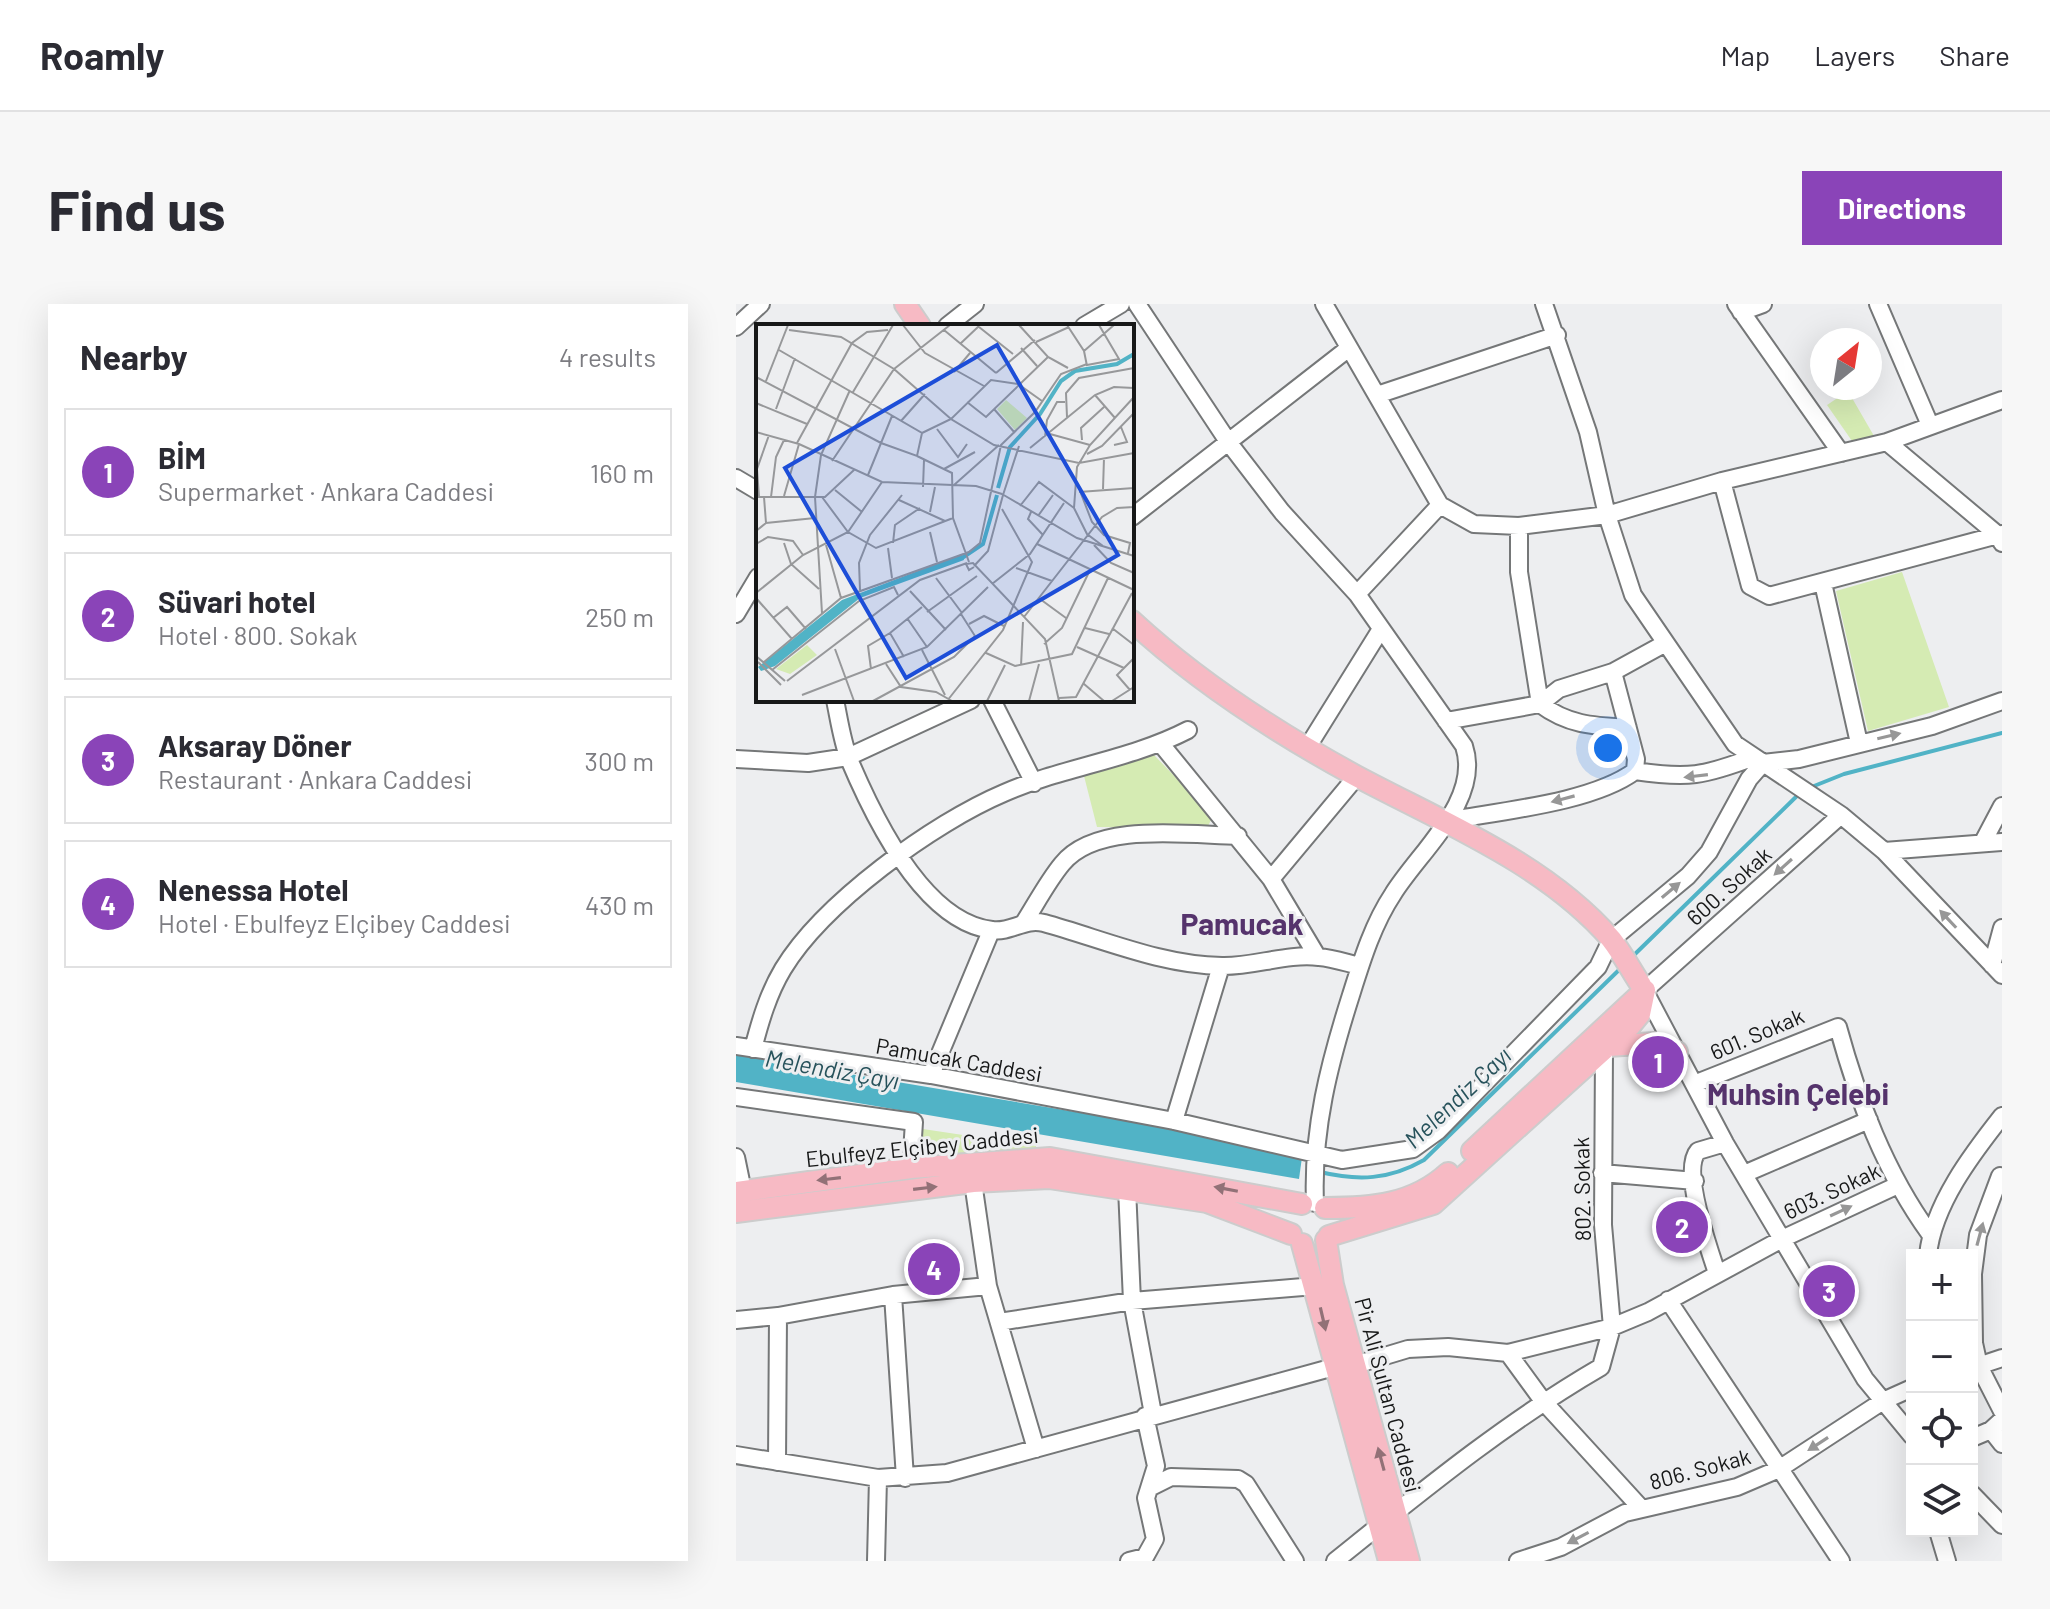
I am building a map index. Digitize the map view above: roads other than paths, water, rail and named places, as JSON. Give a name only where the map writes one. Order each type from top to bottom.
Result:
[{"type":"main road","points":[[905,304],[919,324]]},
{"type":"main road","points":[[1134,624],[1229,699],[1307,748],[1446,821],[1542,881],[1611,940],[1643,988],[1640,1014],[1433,1204],[1327,1238],[1314,1246],[1297,1239]]},
{"type":"main road","name":"Ebulfeyz Elçibey Caddesi","points":[[739,1192],[911,1168],[1050,1158],[1314,1200],[1383,1206],[1407,1199],[1436,1184],[1643,988]]},
{"type":"main road","points":[[1606,1048],[1654,1043],[1677,1052]]},
{"type":"main road","name":"Ebulfeyz Elçibey Caddesi","points":[[736,1212],[973,1182],[1049,1178],[1207,1202],[1297,1239]]},
{"type":"main road","points":[[1327,1238],[1332,1222],[1314,1200],[1290,1218],[1345,1366],[1378,1526],[1389,1561]]},
{"type":"main road","name":"Pir Ali Sultan Caddesi","points":[[1327,1238],[1345,1366],[1395,1510],[1409,1561]]},
{"type":"street","points":[[736,327],[761,304]]},
{"type":"street","points":[[950,324],[975,304]]},
{"type":"street","points":[[1087,324],[1121,304]]},
{"type":"street","points":[[1137,304],[1229,443],[1282,512],[1357,594],[1464,746],[1469,762],[1462,792],[1446,821],[1392,895],[1360,966],[1328,1067],[1316,1158],[1314,1200]]},
{"type":"street","points":[[1324,304],[1440,505],[1474,524],[1519,526],[1607,515],[1722,481],[1887,442],[2002,400]]},
{"type":"street","points":[[1544,304],[1588,432],[1607,515],[1633,595],[1664,644],[1735,744],[1841,815],[1884,851],[1997,970]]},
{"type":"street","points":[[1763,304],[1738,308],[1841,453]]},
{"type":"street","points":[[1878,304],[1930,425]]},
{"type":"street","points":[[1377,395],[1557,335]]},
{"type":"street","points":[[1134,515],[1349,348]]},
{"type":"street","points":[[1887,442],[2001,538]]},
{"type":"street","points":[[736,478],[756,490]]},
{"type":"street","points":[[1722,481],[1750,586],[1769,596],[2001,538]]},
{"type":"street","points":[[1357,594],[1440,505]]},
{"type":"street","points":[[1519,526],[1519,572],[1540,704],[1560,719],[1579,725],[1628,728]]},
{"type":"street","points":[[737,610],[756,580]]},
{"type":"street","points":[[1823,583],[1859,743]]},
{"type":"street","points":[[1307,748],[1381,629]]},
{"type":"street","points":[[1446,721],[1540,704],[1559,689],[1613,672],[1664,644]]},
{"type":"street","points":[[1613,672],[1636,759],[1635,771]]},
{"type":"street","points":[[1446,821],[1565,800],[1626,778],[1635,771],[1679,777],[1711,774],[1758,760],[1799,759],[1932,726],[2002,701]]},
{"type":"street","points":[[835,702],[848,757],[912,878],[935,902],[991,931],[1025,921],[1042,923],[1089,940],[1221,966],[1317,956],[1360,966]]},
{"type":"street","points":[[736,759],[808,763],[848,757],[963,702]]},
{"type":"street","points":[[993,702],[1034,783]]},
{"type":"street","points":[[753,1049],[760,1019],[783,969],[820,923],[940,825],[1005,792],[1161,744],[1188,730]]},
{"type":"street","points":[[1161,744],[1271,879],[1317,956]]},
{"type":"street","name":"Pamucak Caddesi","points":[[736,1046],[931,1075],[1174,1121],[1316,1158],[1342,1160],[1413,1149],[1438,1131],[1598,967],[1611,940],[1688,876],[1709,852],[1758,760]]},
{"type":"street","points":[[1271,879],[1357,776]]},
{"type":"street","points":[[1983,842],[2002,806]]},
{"type":"street","name":"600. Sokak","points":[[1643,988],[1841,815]]},
{"type":"street","points":[[1025,921],[1062,862],[1081,846],[1120,835],[1238,836]]},
{"type":"street","points":[[1884,851],[2002,842]]},
{"type":"street","points":[[1997,970],[2002,928]]},
{"type":"street","points":[[931,1075],[991,931]]},
{"type":"street","points":[[1174,1121],[1221,966]]},
{"type":"street","points":[[1643,988],[1725,1143],[1865,1379],[1906,1429]]},
{"type":"street","name":"601. Sokak","points":[[1694,1084],[1838,1027],[1851,1079],[1869,1120]]},
{"type":"street","name":"802. Sokak","points":[[1335,1561],[1395,1510],[1543,1401],[1601,1367],[1612,1327],[1602,1173],[1606,1048]]},
{"type":"street","points":[[736,1097],[914,1122],[911,1168]]},
{"type":"street","points":[[1929,1249],[1930,1234],[1969,1164],[2002,1116]]},
{"type":"street","points":[[1744,1174],[1869,1120],[1898,1185],[1930,1234]]},
{"type":"street","points":[[1717,1273],[1704,1233],[1694,1155],[1725,1143]]},
{"type":"street","points":[[736,1157],[739,1192]]},
{"type":"street","points":[[1969,1164],[2001,1176],[1978,1235],[1973,1274],[1974,1321]]},
{"type":"street","points":[[1602,1173],[1695,1181]]},
{"type":"street","points":[[973,1182],[988,1286],[1036,1449]]},
{"type":"street","name":"603. Sokak","points":[[736,1455],[878,1478],[947,1473],[1149,1415],[1408,1349],[1448,1347],[1508,1353],[1612,1327],[1784,1238],[1898,1185]]},
{"type":"street","points":[[1127,1188],[1132,1301],[1156,1466],[1146,1498],[1155,1539],[1145,1557],[1129,1561]]},
{"type":"street","points":[[736,1320],[778,1316],[893,1295],[988,1286]]},
{"type":"street","points":[[999,1322],[1132,1301],[1315,1286]]},
{"type":"street","points":[[893,1295],[905,1478]]},
{"type":"street","points":[[1668,1300],[1835,1559]]},
{"type":"street","points":[[777,1462],[778,1316]]},
{"type":"street","points":[[1508,1353],[1543,1401],[1640,1507]]},
{"type":"street","points":[[1978,1366],[2002,1358]]},
{"type":"street","points":[[1978,1370],[2002,1411]]},
{"type":"street","name":"806. Sokak","points":[[1518,1561],[1543,1557],[1640,1507],[1737,1487],[1779,1469],[1883,1401],[1906,1391]]},
{"type":"street","points":[[1978,1435],[1996,1425],[2002,1444]]},
{"type":"street","points":[[1151,1487],[1171,1477],[1196,1475],[1238,1479],[1246,1484],[1295,1561]]},
{"type":"street","points":[[876,1561],[878,1478]]},
{"type":"street","points":[[1978,1500],[2002,1525]]},
{"type":"street","points":[[1940,1537],[1947,1561]]},
{"type":"water","points":[[736,1055],[1303,1150],[1299,1179],[736,1082]]},
{"type":"waterway","name":"Melendiz Çayı","points":[[1809,788],[1844,774],[2002,733]]},
{"type":"waterway","name":"Melendiz Çayı","points":[[1633,956],[1801,792]]},
{"type":"waterway","name":"Melendiz Çayı","points":[[1320,1172],[1347,1177],[1373,1177],[1398,1172],[1424,1160],[1621,968]]},
{"type":"place","name":"BİM","points":[[1658,1062]]},
{"type":"place","name":"Süvari hotel","points":[[1682,1227]]},
{"type":"place","name":"Nenessa Hotel","points":[[934,1269]]},
{"type":"place","name":"Aksaray Döner","points":[[1829,1291]]},
{"type":"district","name":"Pamucak","points":[[1242,925]]},
{"type":"district","name":"Muhsin Çelebi","points":[[1798,1095]]}]
